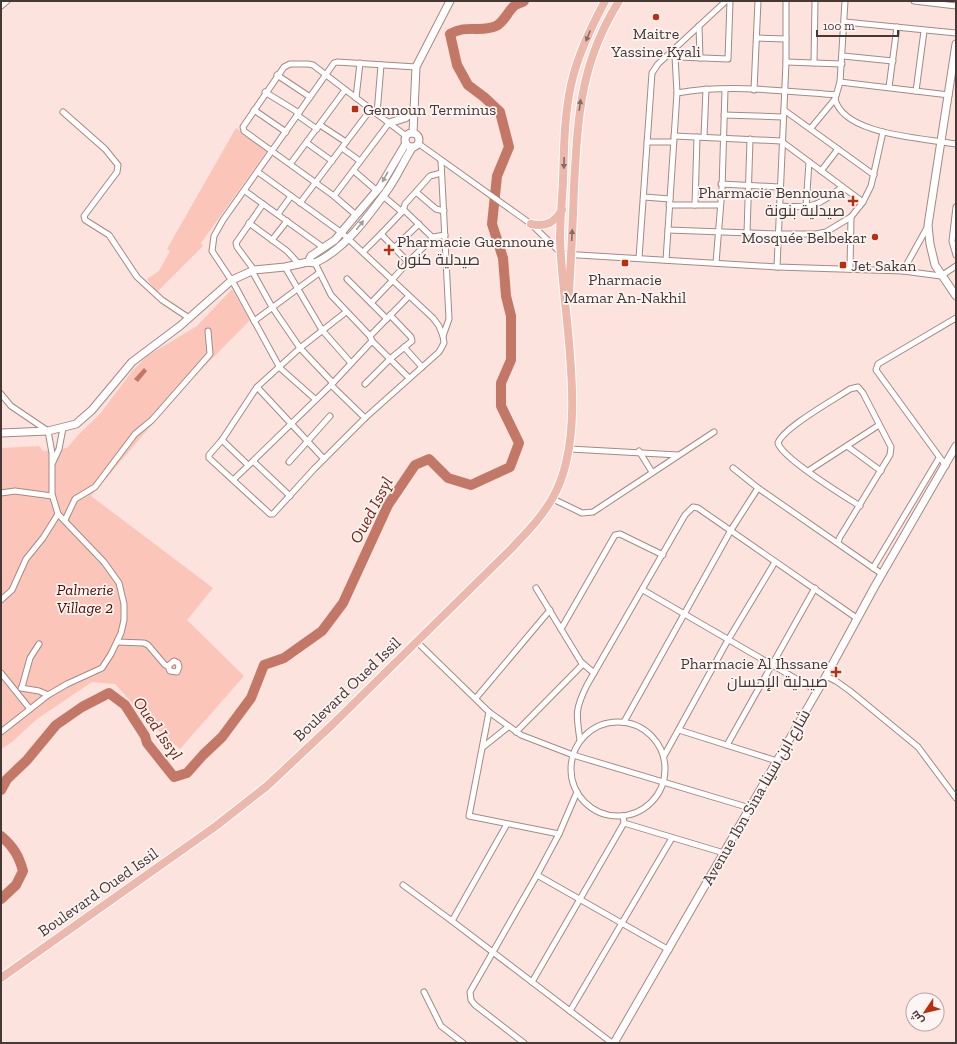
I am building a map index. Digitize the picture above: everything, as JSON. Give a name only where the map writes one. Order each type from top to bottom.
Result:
[{"type":"main road","name":"Boulevard Oued Issil","points":[[1,978],[247,802],[333,724],[512,548],[537,521],[553,499],[570,448],[571,391],[568,330],[560,240],[565,121],[571,85],[593,24],[605,1]]},
{"type":"main road","name":"Boulevard Oued Issil","points":[[568,330],[576,139],[580,99],[595,49],[608,20],[620,1]]},
{"type":"main road","points":[[531,224],[540,226],[549,224],[558,216],[562,209]]},
{"type":"street","points":[[1,6],[7,1]]},
{"type":"street","points":[[409,378],[328,291],[319,272],[312,263],[311,256],[324,248],[342,233],[377,191],[408,138],[413,111],[416,66],[450,1]]},
{"type":"street","points":[[639,258],[652,73],[658,64],[674,53],[699,26],[726,1]]},
{"type":"street","points":[[674,53],[700,58],[728,59],[730,1]]},
{"type":"street","points":[[754,90],[758,1]]},
{"type":"street","points":[[777,267],[781,141],[786,62],[786,1]]},
{"type":"street","points":[[814,63],[815,1]]},
{"type":"street","points":[[811,128],[836,97],[840,82],[843,56],[845,1]]},
{"type":"street","points":[[914,1],[956,6]]},
{"type":"street","points":[[845,22],[956,33]]},
{"type":"street","points":[[699,26],[700,58]]},
{"type":"street","points":[[889,87],[897,27]]},
{"type":"street","points":[[916,91],[924,31]]},
{"type":"street","points":[[756,38],[786,39]]},
{"type":"street","points":[[956,44],[928,225],[931,254],[941,276],[956,296]]},
{"type":"street","points":[[666,260],[677,93],[674,53]]},
{"type":"street","points":[[843,56],[893,61]]},
{"type":"street","points":[[315,399],[280,368],[232,280],[212,251],[212,246],[218,228],[325,75],[337,62],[416,66]]},
{"type":"street","points":[[786,62],[842,64]]},
{"type":"street","points":[[356,98],[360,63]]},
{"type":"street","points":[[377,114],[381,64]]},
{"type":"street","points":[[356,215],[316,182],[243,130],[265,92],[277,74],[286,65],[313,65],[408,138],[415,146],[441,161],[531,224],[562,254],[777,267],[903,272],[941,276],[956,266]]},
{"type":"street","points":[[277,74],[310,97]]},
{"type":"street","points":[[840,82],[889,87],[949,96]]},
{"type":"street","points":[[677,93],[706,89],[754,90],[785,91],[836,97]]},
{"type":"street","points":[[704,137],[706,89]]},
{"type":"street","points":[[291,164],[345,90]]},
{"type":"street","points":[[716,263],[725,90]]},
{"type":"street","points":[[265,92],[319,127],[346,142]]},
{"type":"street","points":[[836,97],[840,108],[855,121],[869,129],[956,144]]},
{"type":"street","points":[[300,203],[371,109]]},
{"type":"street","points":[[254,110],[286,132]]},
{"type":"street","points":[[784,110],[811,128],[874,175]]},
{"type":"street","points":[[334,196],[389,123],[406,118],[413,111]]},
{"type":"street","points":[[63,112],[105,149],[118,165],[118,172],[84,216],[84,220],[109,235],[137,277],[162,300],[189,318]]},
{"type":"street","points":[[724,114],[783,117]]},
{"type":"street","points":[[668,230],[779,234],[816,234],[826,232],[851,217],[871,186],[882,132]]},
{"type":"street","points":[[674,136],[781,141],[862,202]]},
{"type":"street","points":[[695,205],[697,137]]},
{"type":"street","points":[[1,434],[48,430],[76,424],[85,418],[132,362],[189,318],[232,280],[253,270],[312,263],[341,246],[383,196],[419,138],[408,138]]},
{"type":"street","points":[[747,233],[750,139]]},
{"type":"street","points":[[647,142],[673,142]]},
{"type":"street","points":[[307,143],[332,161]]},
{"type":"street","points":[[342,148],[360,161]]},
{"type":"street","points":[[821,171],[838,149]]},
{"type":"street","points":[[346,312],[300,348],[280,368],[257,387],[209,458],[270,514],[273,514],[324,459],[365,418],[442,348],[443,336],[449,319],[441,161]]},
{"type":"street","points":[[806,207],[809,162]]},
{"type":"street","points":[[354,171],[377,191]]},
{"type":"street","points":[[258,172],[342,233],[436,322],[443,336]]},
{"type":"street","points":[[363,252],[403,211],[416,192],[430,176],[442,173]]},
{"type":"street","points":[[721,184],[779,188]]},
{"type":"street","points":[[780,206],[806,207],[820,203],[842,187]]},
{"type":"street","points":[[245,191],[324,248]]},
{"type":"street","points":[[416,192],[436,209],[444,211]]},
{"type":"street","points":[[278,214],[291,196]]},
{"type":"street","points":[[383,196],[433,237]]},
{"type":"street","points":[[644,197],[695,205],[720,205]]},
{"type":"street","points":[[262,204],[236,243],[237,248],[253,270],[272,307],[300,348],[365,418]]},
{"type":"street","points":[[956,207],[952,241],[956,255]]},
{"type":"street","points":[[850,269],[851,217]]},
{"type":"street","points":[[272,240],[287,221]]},
{"type":"street","points":[[249,223],[287,251],[300,264]]},
{"type":"street","points":[[394,248],[419,224]]},
{"type":"street","points":[[903,272],[928,225]]},
{"type":"street","points":[[381,234],[408,262]]},
{"type":"street","points":[[433,237],[445,235]]},
{"type":"street","points":[[371,303],[408,262],[433,240],[433,237]]},
{"type":"street","points":[[285,267],[322,330],[351,364]]},
{"type":"street","points":[[254,321],[319,272]]},
{"type":"street","points":[[347,279],[371,303],[412,338],[412,341],[390,359],[365,384]]},
{"type":"street","points":[[233,480],[290,423],[332,384],[351,364],[389,317],[409,296]]},
{"type":"street","points":[[946,466],[876,372],[876,368],[878,364],[956,318]]},
{"type":"street","points":[[65,520],[75,499],[95,487],[136,434],[161,410],[210,354],[208,331]]},
{"type":"street","points":[[404,347],[422,367]]},
{"type":"street","points":[[257,387],[324,459]]},
{"type":"street","points":[[838,542],[860,506],[890,455],[892,447],[860,387],[850,389],[802,420],[780,438],[778,443],[782,450],[808,471],[860,506]]},
{"type":"street","points":[[1,394],[11,406],[48,430],[52,462],[52,496],[58,514],[104,562],[119,583],[124,604],[124,620],[117,642],[102,668],[67,684],[48,696],[1,732]]},
{"type":"street","points":[[289,462],[307,440],[330,416]]},
{"type":"street","points":[[808,471],[879,425]]},
{"type":"street","points":[[52,462],[59,449],[62,428]]},
{"type":"street","points":[[553,499],[582,513],[589,513],[714,432]]},
{"type":"street","points":[[222,440],[248,465]]},
{"type":"street","points":[[847,446],[880,471]]},
{"type":"street","name":"Avenue Ibn Sina شارع ابن سينا","points":[[613,1043],[669,950],[826,676],[882,574],[946,466],[956,446]]},
{"type":"street","points":[[570,448],[678,455]]},
{"type":"street","points":[[639,452],[652,472]]},
{"type":"street","points":[[873,568],[940,458]]},
{"type":"street","points":[[253,461],[290,496]]},
{"type":"street","points":[[734,468],[758,488],[838,542],[882,574]]},
{"type":"street","points":[[624,722],[731,530],[758,488]]},
{"type":"street","points":[[1,493],[15,491],[52,496]]},
{"type":"street","points":[[580,740],[576,714],[578,705],[594,673],[685,515],[692,507],[698,508],[731,530],[775,562],[858,618]]},
{"type":"street","points":[[2,596],[14,584],[26,559],[43,538],[58,514]]},
{"type":"street","points":[[561,629],[615,535],[620,534],[663,555]]},
{"type":"street","points":[[664,756],[680,730],[728,640],[775,562]]},
{"type":"street","points":[[536,588],[583,664],[594,673]]},
{"type":"street","points":[[727,745],[771,664],[815,588]]},
{"type":"street","points":[[643,590],[817,691]]},
{"type":"street","points":[[476,698],[550,610]]},
{"type":"street","points":[[416,641],[489,712],[516,732],[573,755],[750,808]]},
{"type":"street","points":[[117,642],[144,643],[148,645],[159,659],[168,666]]},
{"type":"street","points":[[22,687],[30,658],[39,644]]},
{"type":"street","points":[[516,732],[583,664]]},
{"type":"street","points":[[1,673],[30,710]]},
{"type":"street","points":[[826,676],[850,691],[918,747],[956,798]]},
{"type":"street","points":[[15,689],[22,687],[39,691],[48,696]]},
{"type":"street","points":[[489,712],[468,814],[472,817],[559,834]]},
{"type":"street","points":[[624,722],[637,725],[649,733],[658,743],[664,756],[666,769],[664,782],[658,795],[649,806],[637,813],[614,816],[596,811],[582,800],[577,792],[571,775],[573,755],[580,740],[592,729],[607,723],[624,722]]},
{"type":"street","points":[[483,747],[508,727]]},
{"type":"street","points":[[680,730],[777,761]]},
{"type":"street","points":[[524,1043],[475,1005],[471,1000],[471,988],[537,875],[559,834],[577,792]]},
{"type":"street","points":[[532,982],[624,823],[623,816]]},
{"type":"street","points":[[624,823],[724,853]]},
{"type":"street","points":[[452,921],[507,824]]},
{"type":"street","points":[[570,1011],[672,838]]},
{"type":"street","points":[[537,875],[669,950]]},
{"type":"street","points":[[403,885],[613,1043]]},
{"type":"street","points":[[424,992],[441,1026],[463,1043]]},
{"type":"green space","points":[[236,128],[269,148],[201,243],[203,246],[157,292],[147,279],[159,271],[170,251],[167,249]]},
{"type":"green space","name":"Palmerie Village 2","points":[[232,289],[250,320],[183,388],[91,496],[213,588],[187,620],[244,676],[180,749],[152,725],[115,684],[92,682],[37,719],[12,742],[1,749],[1,448],[39,446],[43,451],[67,448],[100,414],[133,370],[147,356],[197,326]]},
{"type":"shaded area","points":[[144,368],[147,371],[138,382],[134,379]]},
{"type":"waterway","name":"Oued Issyl","points":[[1,790],[7,779],[27,760],[56,725],[82,707],[109,693],[125,705],[145,736],[147,743],[174,777],[187,773],[222,737],[251,698],[264,665],[284,658],[322,631],[343,603],[388,505],[415,465],[429,459],[448,478],[471,485],[510,467],[519,443],[501,406],[501,383],[511,360],[511,316],[506,296],[503,258],[492,224],[497,176],[509,147],[500,112],[468,85],[457,65],[450,34],[456,31],[485,29],[496,26],[514,6],[524,1]]},
{"type":"waterway","name":"Oued Issyl","points":[[1,836],[15,852],[23,871],[16,885],[1,899]]},
{"type":"place","name":"Maitre Yassine Kyali","points":[[656,17]]},
{"type":"place","name":"Gennoun Terminus","points":[[355,109]]},
{"type":"place","name":"Pharmacie Bennouna صيدلية بنونة","points":[[853,201]]},
{"type":"place","name":"Mosquée Belbekar","points":[[875,237]]},
{"type":"place","name":"Pharmacie Guennoune صيدلية كنون","points":[[389,250]]},
{"type":"place","name":"Pharmacie Mamar An-Nakhil","points":[[625,263]]},
{"type":"place","name":"Jet Sakan","points":[[843,265]]},
{"type":"place","name":"Pharmacie Al Ihssane صيدلية الإحسان","points":[[836,672]]}]
